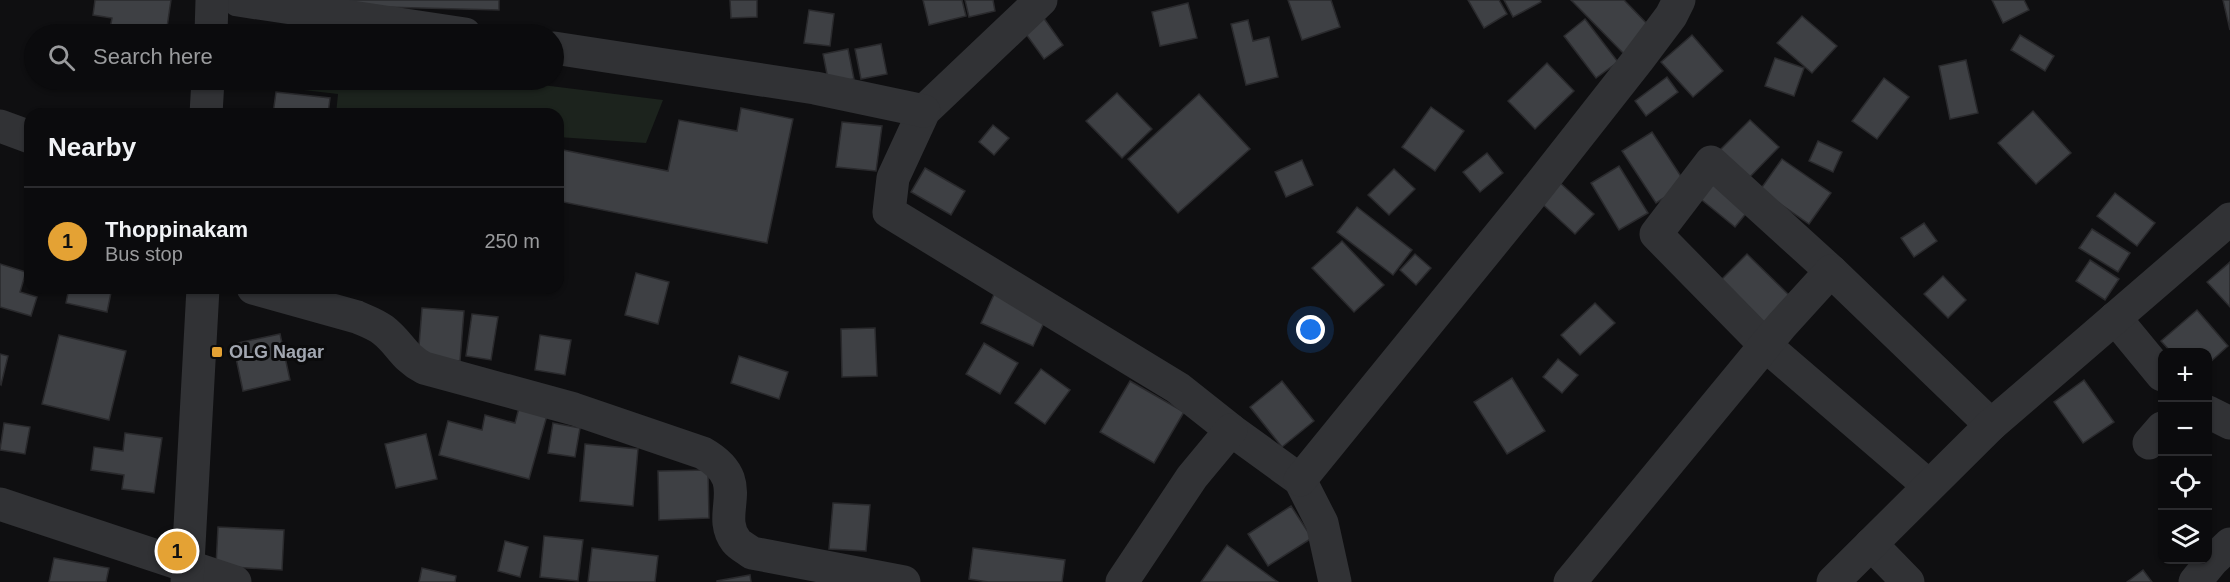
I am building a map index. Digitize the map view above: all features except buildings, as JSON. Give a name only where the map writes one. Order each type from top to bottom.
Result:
[{"type":"street","points":[[211,24],[212,0]]},
{"type":"street","points":[[238,0],[398,24]]},
{"type":"street","points":[[1041,0],[924,111],[892,178],[889,212],[1178,388],[1300,480],[1322,523],[1335,582]]},
{"type":"street","points":[[1300,480],[1527,201],[1638,60],[1671,16],[1679,0]]},
{"type":"street","points":[[564,50],[815,88],[924,111]]},
{"type":"street","points":[[206,108],[207,90]]},
{"type":"street","points":[[0,126],[24,135]]},
{"type":"street","points":[[1929,486],[1765,345],[1656,234],[1711,162],[1831,271],[1991,425]]},
{"type":"street","points":[[1833,582],[1991,425],[2230,219]]},
{"type":"street","points":[[1570,582],[1765,345],[1831,271]]},
{"type":"street","points":[[188,575],[203,294]]},
{"type":"street","points":[[275,294],[372,323],[384,331],[411,361],[424,368],[574,409],[703,453],[716,460],[726,471],[730,484],[731,532],[737,543],[752,553],[904,582]]},
{"type":"street","points":[[2115,318],[2158,369]]},
{"type":"street","points":[[2212,414],[2230,423]]},
{"type":"street","points":[[1122,582],[1192,477],[1232,430]]},
{"type":"street","points":[[0,504],[188,575],[235,582]]},
{"type":"street","points":[[1871,544],[1908,582]]},
{"type":"street","points":[[2195,582],[2230,544]]},
{"type":"shaded area","points":[[564,88],[663,100],[646,143],[564,137],[564,108],[337,108],[338,94],[303,90],[564,90]]},
{"type":"place","name":"OLG Nagar","points":[[217,352]]},
{"type":"place","name":"Thoppinakam","points":[[177,551]]}]
